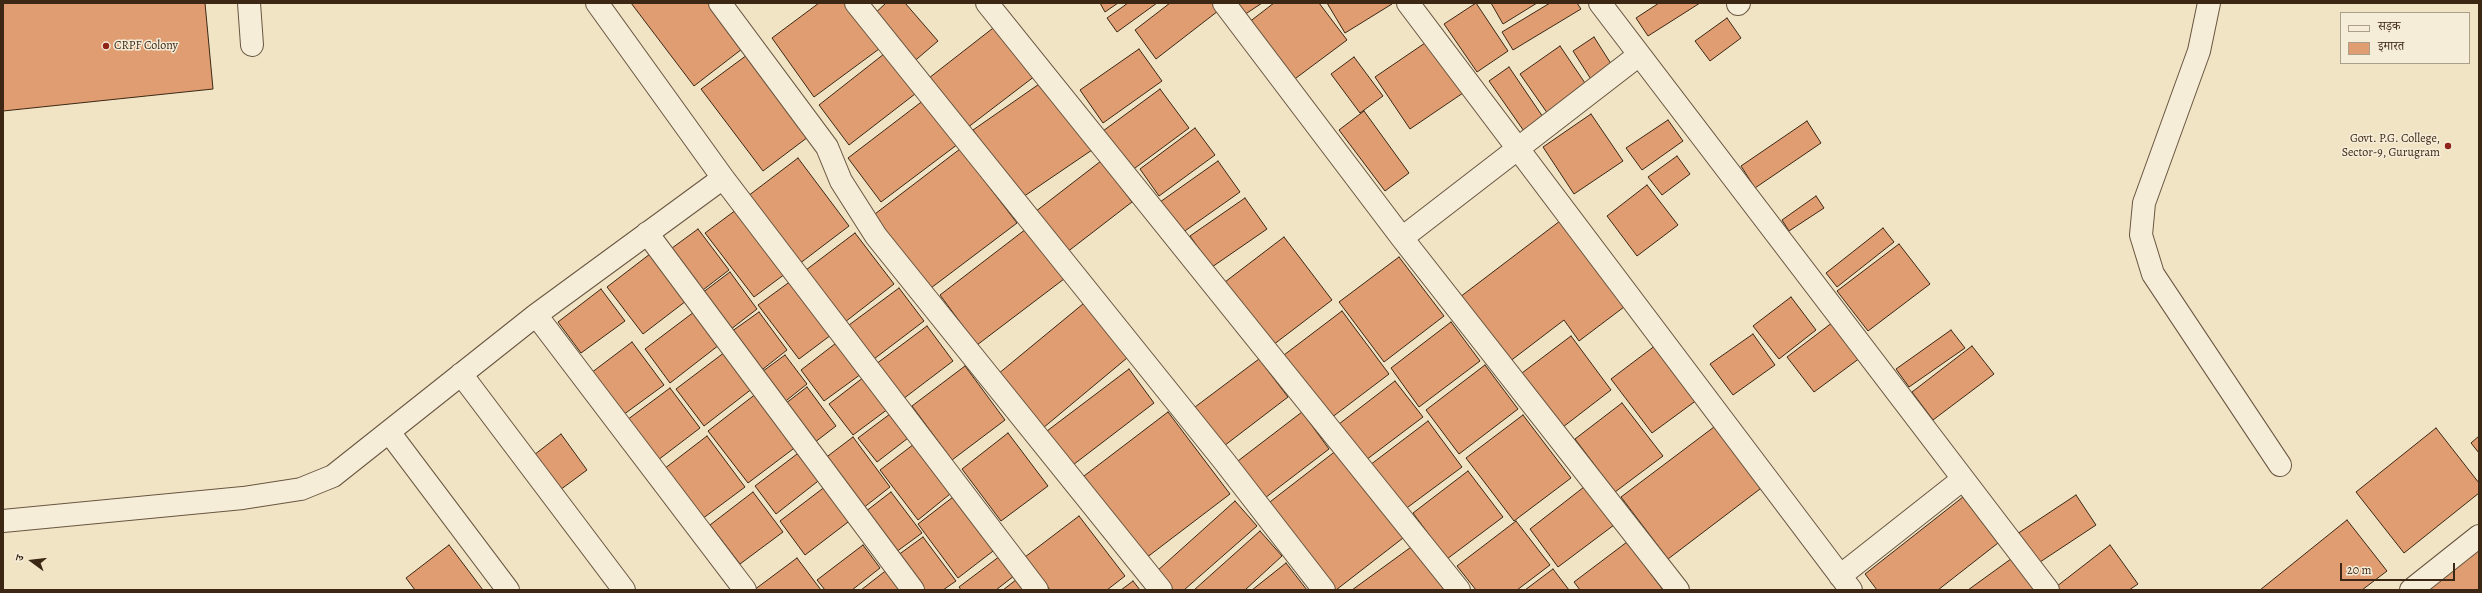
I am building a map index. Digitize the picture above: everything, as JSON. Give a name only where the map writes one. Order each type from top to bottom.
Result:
[{"type":"street","points":[[249,3],[252,45]]},
{"type":"street","points":[[597,3],[723,178],[1037,590]]},
{"type":"street","points":[[720,3],[827,147],[841,181],[876,236],[1161,590]]},
{"type":"street","points":[[856,3],[1224,461],[1324,590]]},
{"type":"street","points":[[988,3],[1459,590]]},
{"type":"street","points":[[1224,3],[1402,238],[1678,590]]},
{"type":"street","points":[[1408,3],[1846,583],[1963,479]]},
{"type":"street","points":[[1600,3],[2048,590]]},
{"type":"street","points":[[2209,3],[2199,51],[2144,203],[2140,235],[2153,274],[2280,465]]},
{"type":"street","points":[[1402,238],[1639,55]]},
{"type":"street","points":[[3,522],[243,498],[301,489],[333,476],[536,315],[647,232],[723,178]]},
{"type":"street","points":[[647,232],[913,590]]},
{"type":"street","points":[[536,315],[746,590]]},
{"type":"street","points":[[462,374],[624,590]]},
{"type":"street","points":[[388,432],[508,590]]},
{"type":"street","points":[[2410,590],[2479,536]]},
{"type":"building","name":"CRPF Colony","points":[[3,3],[205,3],[213,89],[3,111]]},
{"type":"building","points":[[631,3],[708,3],[742,49],[694,86]]},
{"type":"building","points":[[819,3],[846,3],[879,49],[814,97],[772,38]]},
{"type":"building","points":[[886,3],[905,3],[938,41],[911,64],[871,17]]},
{"type":"building","points":[[1100,3],[1118,3],[1105,12]]},
{"type":"building","points":[[1128,3],[1157,3],[1117,32],[1107,18]]},
{"type":"building","points":[[1170,3],[1212,3],[1218,11],[1156,59],[1135,30]]},
{"type":"building","points":[[1237,3],[1262,3],[1244,15]]},
{"type":"building","points":[[1274,3],[1319,3],[1347,40],[1288,84],[1244,26]]},
{"type":"building","points":[[1327,3],[1391,3],[1392,4],[1345,33]]},
{"type":"building","points":[[1476,3],[1508,51],[1477,72],[1444,24]]},
{"type":"building","points":[[1491,3],[1537,3],[1503,24]]},
{"type":"building","points":[[1550,3],[1577,3],[1581,9],[1513,50],[1502,32]]},
{"type":"building","points":[[1659,3],[1700,3],[1648,36],[1636,18]]},
{"type":"building","points":[[1727,18],[1741,38],[1710,61],[1695,41]]},
{"type":"building","points":[[997,25],[1035,76],[967,128],[929,78]]},
{"type":"building","points":[[1594,37],[1615,70],[1594,84],[1573,51]]},
{"type":"building","points":[[1428,41],[1463,93],[1410,129],[1375,77]]},
{"type":"building","points":[[1560,46],[1587,86],[1548,114],[1520,74]]},
{"type":"building","points":[[1139,49],[1162,81],[1103,123],[1080,90]]},
{"type":"building","points":[[884,54],[915,94],[849,145],[819,105]]},
{"type":"building","points":[[747,55],[808,137],[763,171],[701,89]]},
{"type":"building","points":[[1354,57],[1383,96],[1360,113],[1331,74]]},
{"type":"building","points":[[1509,67],[1545,120],[1526,134],[1489,81]]},
{"type":"building","points":[[1045,80],[1092,150],[1020,199],[973,130]]},
{"type":"building","points":[[1160,89],[1189,128],[1131,171],[1103,131]]},
{"type":"building","points":[[924,100],[958,144],[881,202],[848,158]]},
{"type":"building","points":[[1364,111],[1409,173],[1385,191],[1339,130]]},
{"type":"building","points":[[1591,114],[1623,161],[1574,194],[1543,147]]},
{"type":"building","points":[[1668,120],[1683,141],[1642,170],[1626,148]]},
{"type":"building","points":[[1807,121],[1821,143],[1755,188],[1741,166]]},
{"type":"building","points":[[1195,128],[1215,155],[1159,196],[1140,169]]},
{"type":"building","points":[[960,149],[1017,223],[927,291],[871,217]]},
{"type":"building","points":[[1677,156],[1690,174],[1662,195],[1648,177]]},
{"type":"building","points":[[798,158],[849,226],[799,264],[748,196]]},
{"type":"building","points":[[1101,161],[1132,202],[1062,256],[1031,215]]},
{"type":"building","points":[[1218,161],[1240,192],[1182,233],[1160,202]]},
{"type":"building","points":[[1647,185],[1678,225],[1637,256],[1607,216]]},
{"type":"building","points":[[1816,196],[1824,208],[1789,231],[1782,220]]},
{"type":"building","points":[[1245,198],[1267,229],[1212,267],[1190,236]]},
{"type":"building","points":[[740,207],[789,271],[754,297],[705,233]]},
{"type":"building","points":[[1560,221],[1624,307],[1579,341],[1564,320],[1509,362],[1460,297]]},
{"type":"building","points":[[1883,228],[1894,242],[1837,287],[1826,273]]},
{"type":"building","points":[[698,229],[729,270],[699,293],[668,251]]},
{"type":"building","points":[[1026,229],[1064,279],[977,345],[940,295]]},
{"type":"building","points":[[855,233],[894,284],[845,322],[806,270]]},
{"type":"building","points":[[1284,237],[1332,300],[1273,345],[1225,282]]},
{"type":"building","points":[[1899,244],[1930,284],[1868,331],[1837,291]]},
{"type":"building","points":[[650,254],[686,301],[643,334],[607,287]]},
{"type":"building","points":[[1399,257],[1444,316],[1384,362],[1339,302]]},
{"type":"building","points":[[730,272],[757,309],[726,333],[698,296]]},
{"type":"building","points":[[795,278],[835,332],[799,359],[758,305]]},
{"type":"building","points":[[899,288],[924,321],[874,359],[849,325]]},
{"type":"building","points":[[601,289],[625,321],[581,353],[558,322]]},
{"type":"building","points":[[1791,297],[1816,330],[1779,359],[1753,326]]},
{"type":"building","points":[[1089,299],[1133,353],[1043,428],[998,374]]},
{"type":"building","points":[[1342,311],[1389,374],[1331,418],[1284,355]]},
{"type":"building","points":[[694,312],[719,345],[670,383],[645,349]]},
{"type":"building","points":[[759,312],[787,350],[758,373],[728,334]]},
{"type":"building","points":[[1837,319],[1864,355],[1814,392],[1787,357]]},
{"type":"building","points":[[1451,322],[1480,361],[1419,407],[1391,368]]},
{"type":"building","points":[[927,326],[953,361],[903,399],[876,364]]},
{"type":"building","points":[[1951,330],[1965,348],[1909,387],[1896,369]]},
{"type":"building","points":[[1753,334],[1775,365],[1733,395],[1710,364]]},
{"type":"building","points":[[1571,336],[1611,390],[1563,427],[1522,373]]},
{"type":"building","points":[[844,337],[868,369],[824,401],[801,370]]},
{"type":"building","points":[[632,342],[664,385],[623,415],[591,373]]},
{"type":"building","points":[[1660,342],[1701,397],[1652,433],[1611,379]]},
{"type":"building","points":[[1972,346],[1994,374],[1933,420],[1912,392]]},
{"type":"building","points":[[725,352],[753,388],[704,426],[676,389]]},
{"type":"building","points":[[785,355],[807,384],[782,404],[759,374]]},
{"type":"building","points":[[1259,359],[1288,397],[1220,449],[1191,410]]},
{"type":"building","points":[[1485,365],[1518,409],[1459,454],[1426,410]]},
{"type":"building","points":[[965,366],[1005,420],[952,460],[912,406]]},
{"type":"building","points":[[1129,369],[1154,403],[1069,468],[1043,434]]},
{"type":"building","points":[[868,374],[892,406],[853,435],[829,404]]},
{"type":"building","points":[[1395,381],[1423,417],[1366,460],[1339,424]]},
{"type":"building","points":[[807,387],[836,426],[810,446],[781,407]]},
{"type":"building","points":[[670,388],[700,428],[658,460],[627,420]]},
{"type":"building","points":[[757,393],[797,446],[748,483],[708,431]]},
{"type":"building","points":[[1622,403],[1663,456],[1615,492],[1575,439]]},
{"type":"building","points":[[894,411],[912,435],[877,462],[858,438]]},
{"type":"building","points":[[1168,412],[1230,494],[1146,558],[1084,476]]},
{"type":"building","points":[[1302,412],[1329,449],[1261,501],[1234,464]]},
{"type":"building","points":[[1523,415],[1571,478],[1514,521],[1466,458]]},
{"type":"building","points":[[1428,421],[1462,467],[1404,510],[1370,465]]},
{"type":"building","points":[[1718,424],[1764,486],[1668,559],[1621,497]]},
{"type":"building","points":[[2436,428],[2479,483],[2479,493],[2404,553],[2356,492]]},
{"type":"building","points":[[1008,433],[1048,486],[1001,521],[962,469]]},
{"type":"building","points":[[561,434],[587,470],[560,490],[534,455]]},
{"type":"building","points":[[707,436],[745,487],[702,519],[664,469]]},
{"type":"building","points":[[2479,436],[2479,453],[2471,443]]},
{"type":"building","points":[[853,437],[890,487],[858,512],[820,462]]},
{"type":"building","points":[[918,441],[955,490],[918,520],[880,470]]},
{"type":"building","points":[[1337,450],[1403,538],[1336,590],[1330,590],[1266,505]]},
{"type":"building","points":[[801,451],[822,478],[776,514],[755,486]]},
{"type":"building","points":[[1468,471],[1503,517],[1447,559],[1413,513]]},
{"type":"building","points":[[826,486],[852,519],[805,555],[780,521]]},
{"type":"building","points":[[1584,487],[1614,525],[1558,567],[1530,529]]},
{"type":"building","points":[[753,492],[783,532],[740,564],[710,525]]},
{"type":"building","points":[[891,492],[922,533],[892,555],[861,515]]},
{"type":"building","points":[[957,494],[997,548],[958,578],[918,524]]},
{"type":"building","points":[[2076,495],[2096,525],[2037,564],[2017,534]]},
{"type":"building","points":[[1963,497],[1998,543],[1938,590],[1877,590],[1865,574]]},
{"type":"building","points":[[1235,501],[1257,526],[1184,590],[1173,590],[1157,571]]},
{"type":"building","points":[[1079,516],[1125,576],[1107,590],[1050,590],[1025,557]]},
{"type":"building","points":[[2347,520],[2387,571],[2362,590],[2260,590]]},
{"type":"building","points":[[1516,521],[1550,565],[1517,590],[1476,590],[1457,566]]},
{"type":"building","points":[[1260,531],[1282,556],[1245,590],[1194,590]]},
{"type":"building","points":[[923,537],[956,581],[943,590],[918,590],[894,558]]},
{"type":"building","points":[[1418,542],[1454,590],[1352,590]]},
{"type":"building","points":[[1627,542],[1663,590],[1580,590],[1574,582]]},
{"type":"building","points":[[449,545],[483,590],[415,590],[406,578]]},
{"type":"building","points":[[863,545],[880,568],[852,590],[825,590],[817,580]]},
{"type":"building","points":[[2110,545],[2138,584],[2129,590],[2052,590]]},
{"type":"building","points":[[2479,545],[2479,590],[2423,590]]},
{"type":"building","points":[[1004,553],[1019,572],[996,590],[961,590],[959,587]]},
{"type":"building","points":[[2015,556],[2038,590],[1968,590]]},
{"type":"building","points":[[797,558],[821,590],[754,590]]},
{"type":"building","points":[[1286,563],[1307,590],[1252,590]]},
{"type":"building","points":[[888,569],[904,590],[861,590]]},
{"type":"building","points":[[1553,569],[1569,590],[1525,590]]},
{"type":"building","points":[[1021,576],[1031,590],[1003,590]]},
{"type":"building","points":[[1133,581],[1140,590],[1121,590]]},
{"type":"place","name":"CRPF Colony","points":[[106,46]]},
{"type":"place","name":"Govt. P.G. College, Sector-9, Gurugram","points":[[2448,146]]}]
